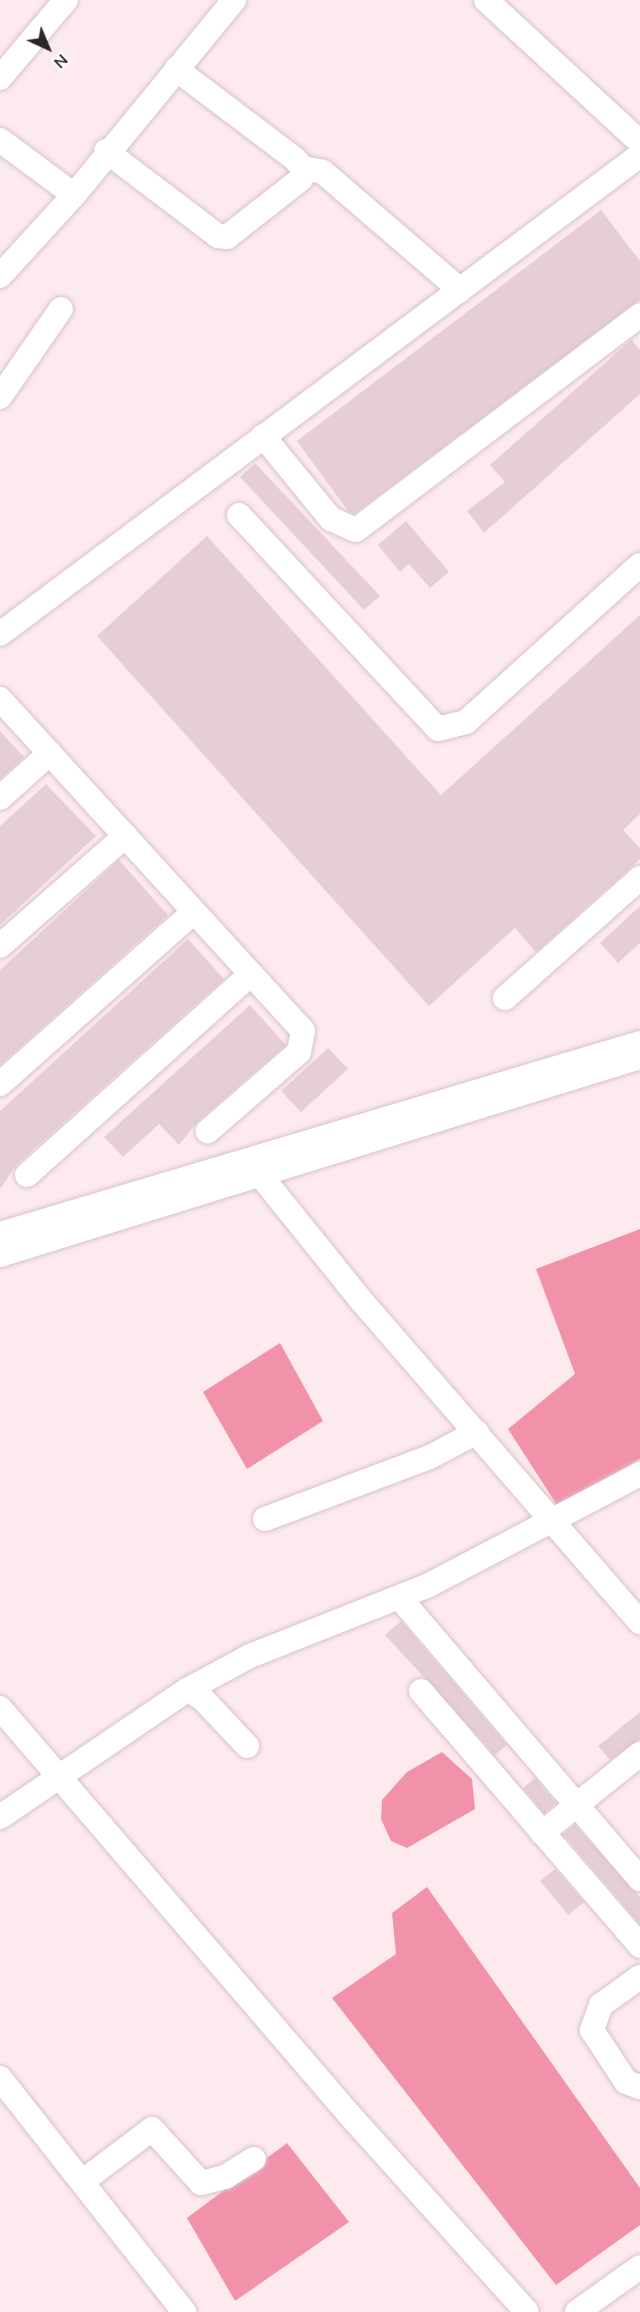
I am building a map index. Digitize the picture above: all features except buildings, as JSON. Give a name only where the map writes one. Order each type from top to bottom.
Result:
[{"type":"street","points":[[0,78],[66,0]]},
{"type":"street","points":[[0,276],[74,195],[106,151],[234,0]]},
{"type":"street","points":[[486,0],[640,142]]},
{"type":"street","points":[[177,69],[303,168],[323,172],[460,290]]},
{"type":"street","points":[[0,140],[74,195]]},
{"type":"street","points":[[106,151],[218,236],[228,237],[301,179],[303,168]]},
{"type":"street","points":[[0,634],[640,155]]},
{"type":"street","points":[[0,397],[61,309]]},
{"type":"street","points":[[263,436],[331,519],[356,530],[640,315]]},
{"type":"street","points":[[239,515],[438,729],[466,722],[640,565]]},
{"type":"street","points":[[0,699],[303,1031],[304,1041],[299,1053],[208,1131]]},
{"type":"street","points":[[0,798],[50,753]]},
{"type":"street","points":[[0,946],[125,836]]},
{"type":"street","points":[[505,998],[640,878]]},
{"type":"street","points":[[0,1084],[194,912]]},
{"type":"street","points":[[27,1175],[251,974]]},
{"type":"street","points":[[0,1255],[255,1168],[640,1043]]},
{"type":"street","points":[[0,1234],[255,1168],[640,1057]]},
{"type":"street","points":[[255,1168],[640,1622]]},
{"type":"street","points":[[265,1519],[430,1457],[477,1432]]},
{"type":"street","points":[[0,1817],[187,1690],[250,1656],[399,1597],[552,1521],[640,1474]]},
{"type":"street","points":[[399,1597],[640,1879]]},
{"type":"street","points":[[187,1690],[202,1698],[247,1746]]},
{"type":"street","points":[[421,1690],[640,1946]]},
{"type":"street","points":[[0,1708],[58,1779],[527,2312]]},
{"type":"street","points":[[542,1833],[640,1754]]},
{"type":"street","points":[[640,1977],[601,2005],[592,2020],[592,2030],[626,2082],[640,2087]]},
{"type":"street","points":[[0,2078],[184,2312]]},
{"type":"street","points":[[83,2181],[152,2129],[201,2183],[225,2177],[254,2158]]},
{"type":"street","points":[[577,2312],[640,2267]]},
{"type":"shaded area","points":[[640,1229],[640,1459],[557,1505],[508,1429],[575,1374],[536,1269]]},
{"type":"shaded area","points":[[280,1343],[323,1421],[247,1469],[203,1392]]},
{"type":"shaded area","points":[[442,1752],[472,1779],[475,1809],[407,1848],[391,1841],[381,1819],[382,1800],[407,1772]]},
{"type":"shaded area","points":[[427,1887],[640,2188],[640,2225],[556,2285],[332,1998],[396,1954],[392,1913]]},
{"type":"shaded area","points":[[287,2143],[349,2222],[235,2301],[187,2218]]}]
